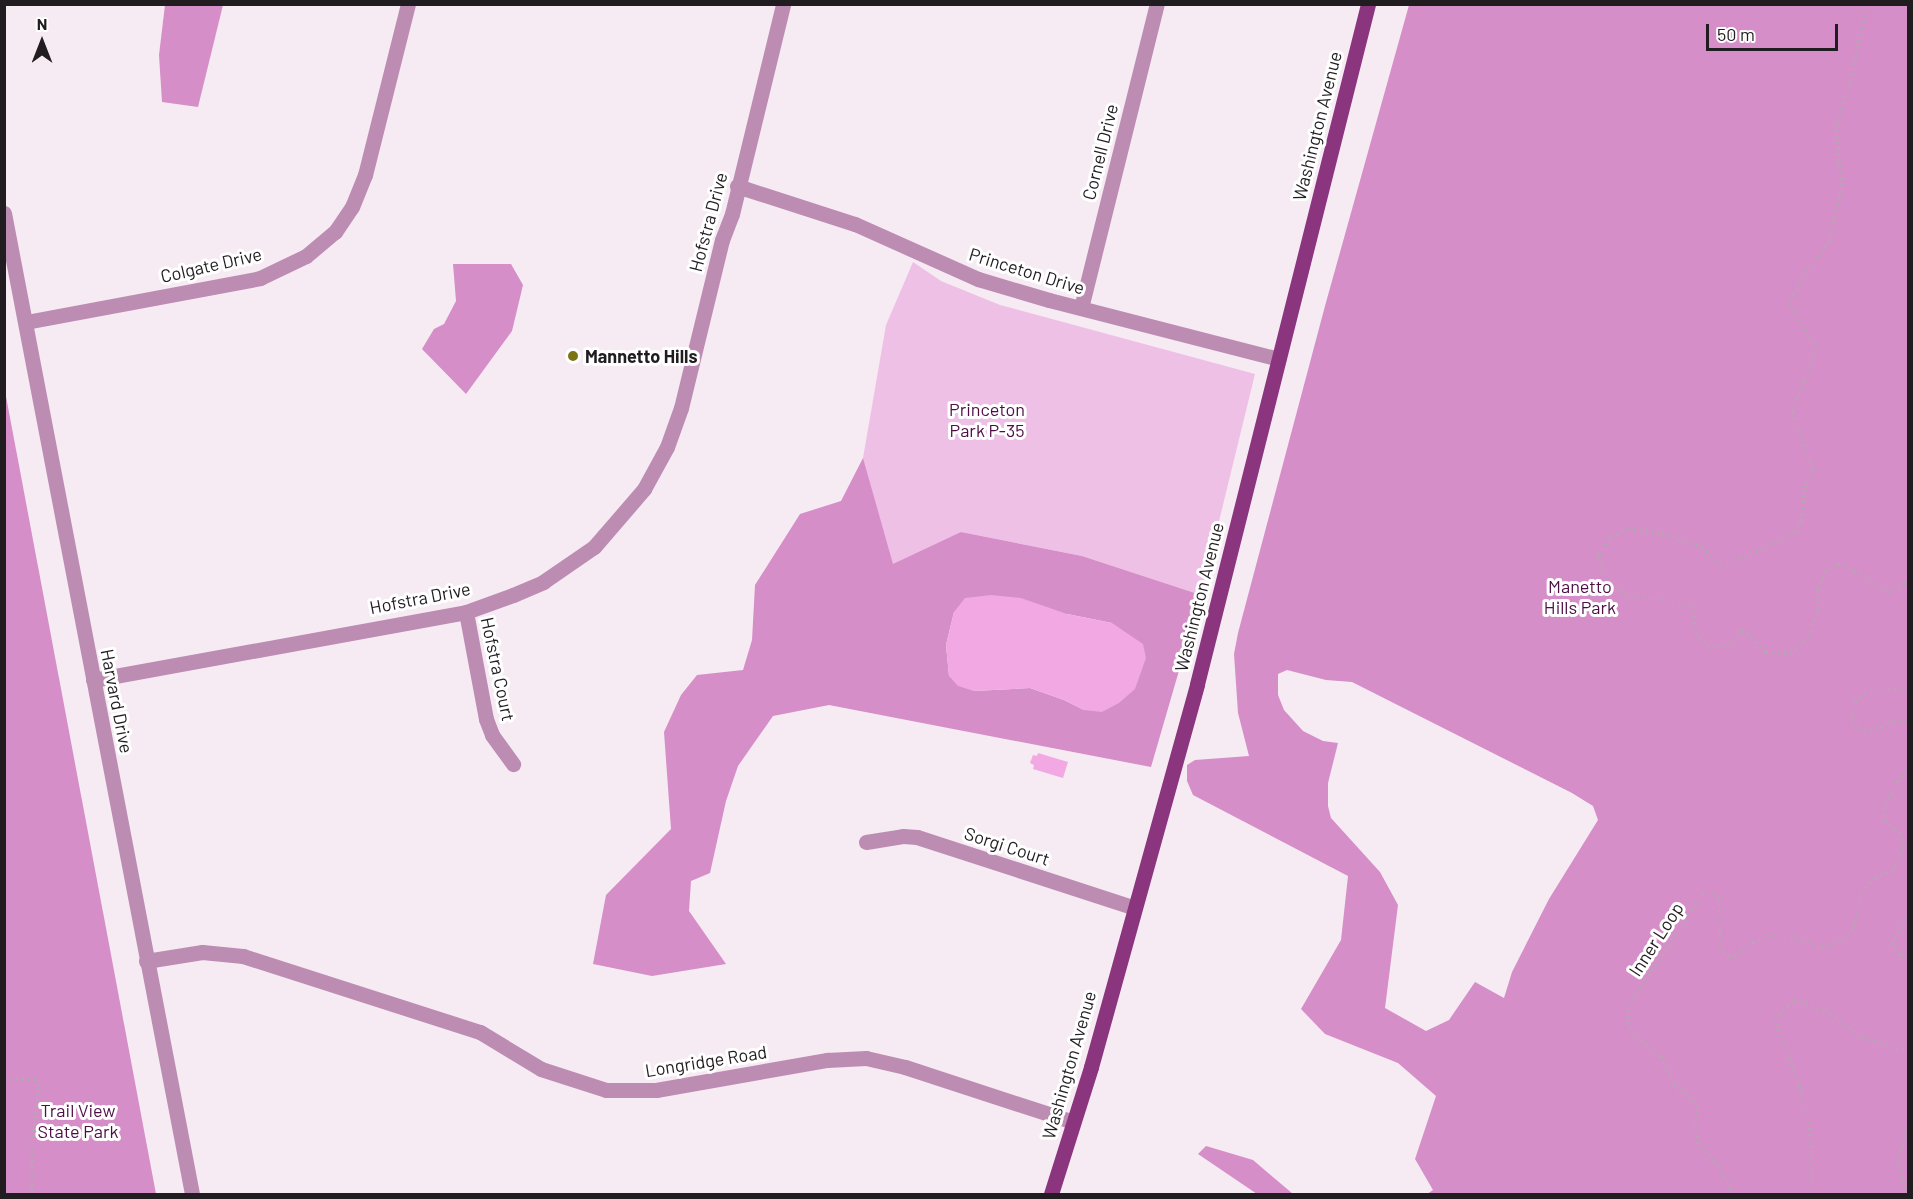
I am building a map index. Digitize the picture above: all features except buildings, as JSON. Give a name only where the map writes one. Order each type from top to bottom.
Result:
[{"type":"main road","name":"Washington Avenue","points":[[1051,1194],[1135,908],[1197,684],[1368,4]]},
{"type":"street","name":"Colgate Drive","points":[[26,322],[260,278],[306,256],[335,232],[352,207],[365,175],[408,4]]},
{"type":"street","name":"Hofstra Drive","points":[[93,680],[466,612],[513,596],[568,567],[609,532],[644,489],[667,447],[681,408],[783,4]]},
{"type":"street","name":"Cornell Drive","points":[[1081,308],[1157,4]]},
{"type":"street","name":"Princeton Drive","points":[[737,186],[855,224],[978,279],[1279,359]]},
{"type":"street","name":"Harvard Drive","points":[[4,213],[192,1194]]},
{"type":"street","name":"Hofstra Court","points":[[466,612],[486,719],[492,735],[513,764]]},
{"type":"street","name":"Sorgi Court","points":[[866,842],[903,836],[917,837],[1135,908]]},
{"type":"street","name":"Longridge Road","points":[[146,961],[202,952],[243,956],[480,1032],[541,1069],[606,1090],[656,1090],[827,1060],[866,1058],[905,1067],[1073,1122]]},
{"type":"path","points":[[1867,4],[1852,74],[1836,129],[1842,186],[1829,241],[1802,278],[1789,304],[1817,348],[1792,411],[1813,469],[1804,489],[1802,520],[1795,532],[1740,559],[1720,564],[1703,547],[1659,532],[1628,528],[1609,538],[1599,555],[1607,584],[1631,597],[1661,598],[1692,604],[1696,633],[1707,646],[1728,645],[1743,629],[1766,652],[1791,653],[1808,637],[1818,609],[1818,588],[1826,571],[1839,564],[1849,567],[1888,592],[1908,581]]},
{"type":"path","points":[[1908,690],[1890,689],[1866,693],[1855,702],[1852,717],[1856,726],[1864,732],[1882,727],[1893,720],[1908,719]]},
{"type":"path","name":"Inner Loop","points":[[1733,1194],[1718,1165],[1698,1143],[1695,1124],[1697,1106],[1690,1096],[1674,1085],[1661,1056],[1633,1034],[1627,1017],[1629,1005],[1703,893],[1713,893],[1719,898],[1720,947],[1729,957],[1738,954],[1753,942],[1773,935],[1796,938],[1822,947],[1844,939],[1854,927],[1862,892],[1875,877],[1892,871],[1904,845],[1900,833],[1886,821],[1883,809],[1897,781],[1908,767]]},
{"type":"path","points":[[1908,916],[1892,944],[1900,955],[1908,956]]},
{"type":"path","points":[[1812,1194],[1811,1135],[1800,1087],[1775,1018],[1794,999],[1825,1010],[1862,1037],[1908,1050]]},
{"type":"path","points":[[4,1078],[36,1079],[39,1086],[32,1142],[32,1194]]},
{"type":"path","points":[[1908,1125],[1897,1162],[1908,1194]]},
{"type":"green space","points":[[165,5],[223,5],[198,107],[162,102],[159,55]]},
{"type":"green space","name":"Manetto Hills Park","points":[[1409,5],[1908,5],[1908,1194],[1427,1194],[1433,1190],[1415,1159],[1436,1096],[1398,1063],[1325,1034],[1301,1009],[1341,940],[1348,876],[1193,795],[1187,781],[1187,765],[1195,760],[1249,756],[1238,713],[1234,654],[1325,306]],"holes":[[[1287,670],[1326,680],[1352,682],[1572,793],[1593,806],[1598,820],[1549,899],[1512,972],[1504,998],[1475,982],[1449,1020],[1426,1031],[1385,1008],[1398,905],[1380,872],[1331,818],[1328,806],[1328,783],[1338,743],[1323,741],[1303,731],[1284,710],[1278,695],[1278,674]]]},
{"type":"green space","name":"Princeton Park P-35","points":[[913,262],[941,281],[1000,305],[1255,374],[1201,595],[1082,556],[961,532],[888,587],[863,458],[886,325]]},
{"type":"green space","points":[[453,264],[511,264],[523,285],[512,331],[466,394],[422,349],[434,329],[444,324],[456,301]]},
{"type":"green space","name":"Trail View State Park","points":[[5,391],[156,1194],[5,1194]]},
{"type":"green space","points":[[863,458],[893,564],[961,532],[1082,556],[1201,595],[1151,767],[829,705],[773,716],[738,766],[726,801],[710,873],[691,881],[689,911],[726,964],[652,976],[593,964],[606,895],[671,829],[664,732],[681,695],[697,675],[743,670],[752,640],[755,585],[800,514],[841,501]],"holes":[[[954,612],[1067,614],[1112,623],[1084,710],[1030,688],[974,691],[949,676],[946,645]]]},
{"type":"green space","points":[[1206,1146],[1253,1160],[1293,1194],[1257,1194],[1198,1154]]},
{"type":"shaded area","points":[[991,595],[1021,598],[1067,614],[1112,623],[1143,644],[1146,658],[1135,689],[1119,703],[1102,712],[1084,710],[1030,688],[974,691],[958,686],[949,676],[946,645],[954,612],[965,598]]},
{"type":"shaded area","points":[[1038,753],[1068,762],[1063,778],[1033,769],[1034,765],[1030,763],[1033,755],[1037,756]]},
{"type":"place","name":"Mannetto Hills","points":[[573,356]]}]
